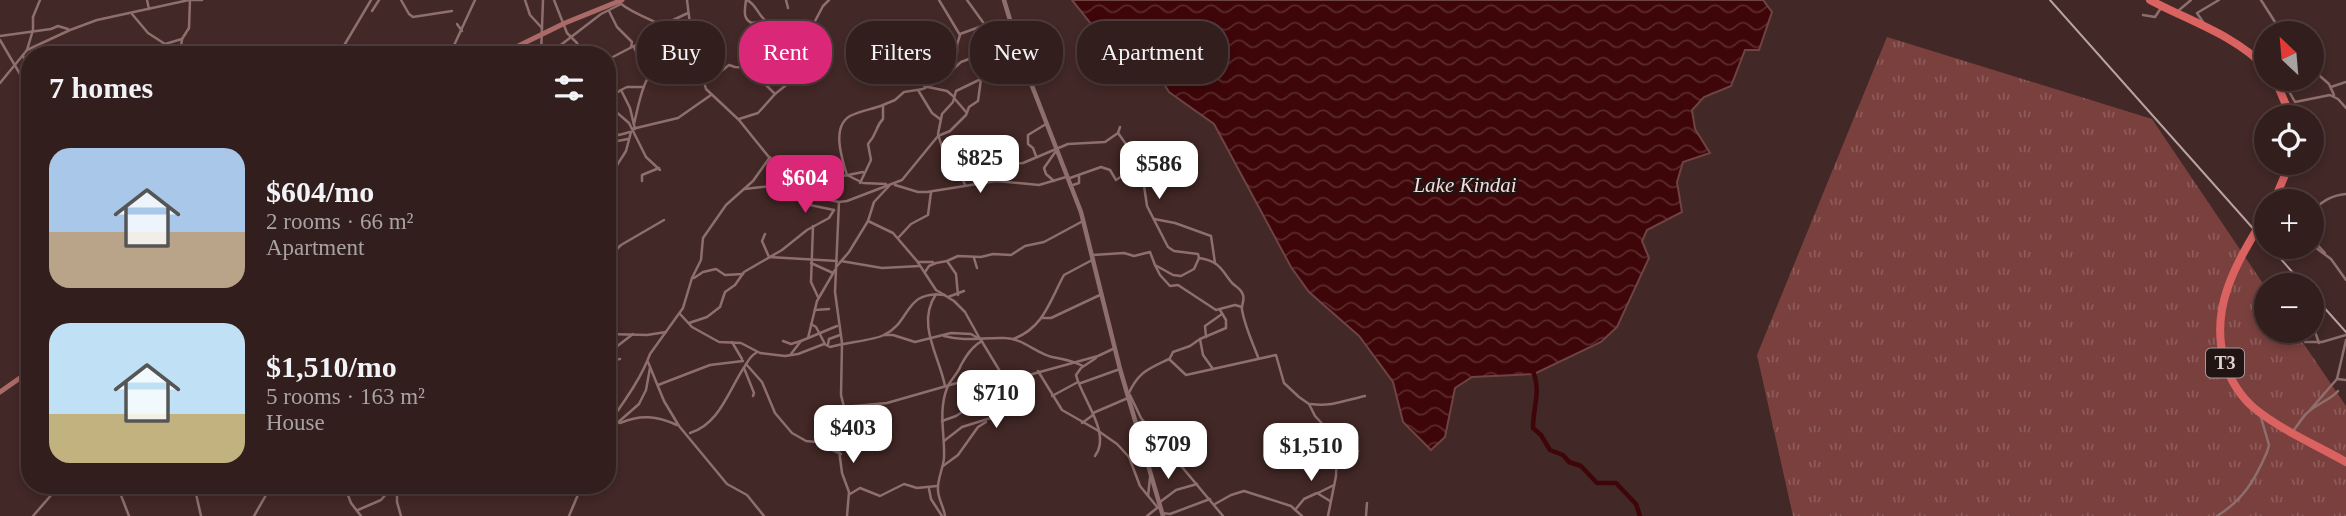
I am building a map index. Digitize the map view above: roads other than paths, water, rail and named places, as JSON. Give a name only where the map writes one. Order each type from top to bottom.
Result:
[{"type":"highway","points":[[2150,0],[2216,33],[2254,56]]},
{"type":"highway","name":"T3","points":[[2254,239],[2229,283],[2222,303],[2219,326],[2222,351],[2231,377],[2246,400],[2259,411],[2346,462]]},
{"type":"main road","points":[[516,46],[542,31],[621,2]]},
{"type":"main road","points":[[0,392],[21,377]]},
{"type":"street","points":[[28,46],[33,30],[33,17],[40,0]]},
{"type":"street","points":[[36,46],[96,20],[190,0],[202,0]]},
{"type":"street","points":[[181,46],[189,28],[190,0]]},
{"type":"street","points":[[344,46],[371,0]]},
{"type":"street","points":[[372,11],[379,0]]},
{"type":"street","points":[[401,0],[409,14],[414,17],[452,11]]},
{"type":"street","points":[[454,46],[475,0]]},
{"type":"street","points":[[525,0],[530,16],[542,31]]},
{"type":"street","points":[[541,46],[543,0]]},
{"type":"street","points":[[554,0],[566,31],[577,46]]},
{"type":"street","points":[[687,0],[689,21]]},
{"type":"street","points":[[748,21],[744,14],[747,0],[766,21]]},
{"type":"street","points":[[786,0],[788,8]]},
{"type":"street","points":[[814,21],[822,6],[829,0]]},
{"type":"street","points":[[939,0],[960,34],[956,54]]},
{"type":"street","points":[[967,0],[981,21]]},
{"type":"street","points":[[1004,0],[1010,21]]},
{"type":"street","points":[[2176,13],[2191,0]]},
{"type":"street","points":[[2216,33],[2196,14],[2219,0]]},
{"type":"street","points":[[2261,0],[2274,21]]},
{"type":"street","points":[[147,1],[149,9]]},
{"type":"street","points":[[156,1],[158,8]]},
{"type":"street","points":[[559,46],[621,2],[643,18],[652,21]]},
{"type":"street","points":[[2143,15],[2156,16],[2162,11],[2160,5]]},
{"type":"street","points":[[609,9],[617,27],[632,43],[637,56]]},
{"type":"street","points":[[671,21],[688,13]]},
{"type":"street","points":[[132,14],[148,33],[165,44],[182,39]]},
{"type":"street","points":[[457,24],[462,31]]},
{"type":"street","points":[[21,75],[0,38],[58,26],[70,30]]},
{"type":"street","points":[[960,34],[970,31]]},
{"type":"street","points":[[616,55],[637,44]]},
{"type":"street","points":[[0,83],[21,57]]},
{"type":"street","points":[[956,57],[960,64]]},
{"type":"street","points":[[970,60],[927,87],[903,92],[895,100],[853,115],[843,123],[840,151],[847,175],[860,183],[890,185],[918,192],[996,181],[1039,185],[1101,167],[1110,170],[1116,180],[1123,175],[1143,173],[1169,178],[1177,175],[1188,163],[1184,149]]},
{"type":"street","points":[[725,68],[729,65],[735,68],[756,68],[775,94]]},
{"type":"street","points":[[2324,81],[2346,108]]},
{"type":"street","points":[[2331,88],[2346,82]]},
{"type":"street","points":[[616,167],[626,151],[645,84]]},
{"type":"street","points":[[704,84],[711,95],[739,120],[789,184],[802,193],[839,202],[902,180],[938,136],[949,132],[967,113],[969,107],[979,100],[979,84]]},
{"type":"street","points":[[739,120],[758,113],[788,84]]},
{"type":"street","points":[[925,84],[927,87],[948,92],[967,113]]},
{"type":"street","points":[[965,185],[961,175],[950,166],[938,136],[940,118],[956,90],[970,84]]},
{"type":"street","points":[[1032,84],[1083,221],[1120,369],[1159,506],[1163,515],[1211,499]]},
{"type":"street","points":[[616,94],[627,87],[644,87]]},
{"type":"street","points":[[704,102],[706,89]]},
{"type":"street","points":[[621,90],[633,129],[646,158],[659,169],[642,174],[642,180]]},
{"type":"street","points":[[918,90],[931,112],[940,118]]},
{"type":"street","points":[[2288,91],[2296,102],[2335,96]]},
{"type":"street","points":[[616,133],[622,135],[633,129],[678,118],[711,95]]},
{"type":"street","points":[[860,183],[871,156],[868,144],[875,137],[883,119],[883,105]]},
{"type":"street","points":[[616,111],[633,129]]},
{"type":"street","points":[[1036,156],[1028,144],[1028,135],[1046,124]]},
{"type":"street","points":[[1012,169],[1013,164],[1077,142],[1101,143],[1118,133],[1120,127]]},
{"type":"street","points":[[1118,133],[1139,161],[1147,206],[1168,248],[1198,254],[1199,258],[1215,263],[1223,268],[1240,288],[1244,298],[1242,307],[1247,329],[1258,357]]},
{"type":"street","points":[[616,141],[628,139]]},
{"type":"street","points":[[1054,181],[1044,168],[1056,149]]},
{"type":"street","points":[[703,272],[701,260],[704,238],[726,205],[753,181],[770,157]]},
{"type":"street","points":[[824,200],[826,187],[834,177],[864,172]]},
{"type":"street","points":[[1070,186],[1079,183],[1079,174]]},
{"type":"street","points":[[744,189],[789,184]]},
{"type":"street","points":[[808,338],[819,298],[839,261],[868,221],[872,204],[890,185]]},
{"type":"street","points":[[793,187],[808,204],[836,211]]},
{"type":"street","points":[[898,238],[911,223],[928,215],[931,192]]},
{"type":"street","points":[[2324,202],[2335,195],[2346,194]]},
{"type":"street","points":[[839,202],[836,211],[839,261]]},
{"type":"street","points":[[688,323],[707,317],[720,307],[725,292],[743,274],[836,211]]},
{"type":"street","points":[[1154,219],[1175,223],[1211,236],[1215,263]]},
{"type":"street","points":[[616,250],[621,244],[664,220]]},
{"type":"street","points":[[868,221],[898,238],[936,290],[958,305],[1001,373]]},
{"type":"street","points":[[917,261],[936,262],[961,256],[974,259],[993,254],[1011,255],[1025,246],[1044,242],[1083,221]]},
{"type":"street","points":[[814,226],[811,282],[819,298]]},
{"type":"street","points":[[765,234],[762,241],[769,257]]},
{"type":"street","points":[[1013,339],[1025,334],[1041,317],[1055,298],[1063,275],[1093,257],[1125,253],[1136,256],[1149,252],[1160,275],[1171,286],[1178,285],[1207,306],[1221,312]]},
{"type":"street","points":[[2324,253],[2346,279]]},
{"type":"street","points":[[769,257],[839,261],[883,268],[920,266]]},
{"type":"street","points":[[1155,265],[1173,275],[1183,276],[1194,270],[1199,258]]},
{"type":"street","points":[[974,259],[977,268]]},
{"type":"street","points":[[616,413],[633,389],[650,354],[680,314],[691,279],[701,260]]},
{"type":"street","points":[[811,261],[835,269]]},
{"type":"street","points":[[947,261],[956,275],[958,305]]},
{"type":"street","points":[[925,272],[936,262]]},
{"type":"street","points":[[691,279],[716,269],[725,275],[743,274]]},
{"type":"street","points":[[835,269],[838,325],[842,343],[843,405],[838,439],[842,473],[850,494],[848,516]]},
{"type":"street","points":[[884,335],[898,324],[912,304],[923,297],[936,294],[957,295],[964,291]]},
{"type":"street","points":[[1041,317],[1049,319],[1102,293]]},
{"type":"street","points":[[936,294],[928,314],[928,335],[947,385]]},
{"type":"street","points":[[1206,337],[1205,326],[1221,312],[1235,304],[1242,307]]},
{"type":"street","points":[[815,310],[829,309]]},
{"type":"street","points":[[1082,423],[1094,413],[1128,395],[1136,378],[1170,358],[1173,352],[1191,346],[1199,339],[1227,327],[1221,312]]},
{"type":"street","points":[[680,314],[694,329],[719,342],[743,343],[757,352],[785,356],[884,335],[893,335],[912,342],[956,332],[971,334],[981,340]]},
{"type":"street","points":[[811,324],[827,345]]},
{"type":"street","points":[[783,341],[791,344],[838,325]]},
{"type":"street","points":[[616,334],[666,332]]},
{"type":"street","points":[[616,348],[633,334]]},
{"type":"street","points":[[827,345],[829,339],[840,335]]},
{"type":"street","points":[[2324,342],[2346,335]]},
{"type":"street","points":[[944,336],[981,340],[1004,337],[1049,356],[1070,359],[1083,366]]},
{"type":"street","points":[[1199,339],[1203,355],[1213,369]]},
{"type":"street","points":[[944,516],[937,486],[943,467],[941,414],[947,385],[973,346],[981,340]]},
{"type":"street","points":[[2292,432],[2337,379],[2346,340]]},
{"type":"street","points":[[791,354],[801,341]]},
{"type":"street","points":[[732,342],[745,366],[762,382],[775,413],[793,433],[806,441],[816,442],[841,454]]},
{"type":"street","points":[[1095,456],[1101,444],[1094,413],[1077,373],[1098,356],[1115,348]]},
{"type":"street","points":[[690,433],[712,421],[726,401],[739,372],[752,354],[757,352]]},
{"type":"street","points":[[1170,358],[1185,375],[1276,355],[1284,383],[1309,404],[1335,441],[1338,452],[1328,516]]},
{"type":"street","points":[[942,421],[956,416],[1016,379],[1098,356]]},
{"type":"street","points":[[616,360],[620,359]]},
{"type":"street","points":[[658,385],[667,379],[696,372],[710,365],[743,361]]},
{"type":"street","points":[[648,362],[663,401],[679,426],[727,484],[747,495],[764,516]]},
{"type":"street","points":[[745,366],[744,373],[754,393],[752,396]]},
{"type":"street","points":[[617,424],[639,404],[646,390],[650,367]]},
{"type":"street","points":[[1052,396],[1079,383],[1120,369]]},
{"type":"street","points":[[1038,371],[1062,410],[1117,444],[1130,458],[1137,481],[1148,498],[1159,506]]},
{"type":"street","points":[[843,405],[887,403],[992,373],[1001,373],[1016,379]]},
{"type":"street","points":[[943,467],[958,455],[978,427],[990,419],[998,396],[1016,379]]},
{"type":"street","points":[[2337,379],[2346,380]]},
{"type":"street","points":[[942,444],[956,429],[997,416],[1024,389]]},
{"type":"street","points":[[990,419],[989,406],[996,390]]},
{"type":"street","points":[[2310,410],[2338,391]]},
{"type":"street","points":[[1128,395],[1141,418],[1223,516]]},
{"type":"street","points":[[1309,404],[1337,405],[1347,399],[1365,396]]},
{"type":"street","points":[[1322,405],[1322,410]]},
{"type":"street","points":[[2217,516],[2245,494],[2266,456],[2269,445],[2259,411]]},
{"type":"street","points":[[617,424],[649,416],[679,426]]},
{"type":"street","points":[[1338,452],[1358,450]]},
{"type":"street","points":[[1148,498],[1151,475]]},
{"type":"street","points":[[850,494],[860,488],[880,496],[904,484],[912,487],[937,486]]},
{"type":"street","points":[[1147,516],[1172,492],[1197,484]]},
{"type":"street","points":[[1295,510],[1305,498],[1334,485]]},
{"type":"street","points":[[929,488],[930,499],[944,516]]},
{"type":"street","points":[[1215,504],[1244,491],[1288,505],[1303,516]]},
{"type":"street","points":[[1317,493],[1330,501]]},
{"type":"street","points":[[33,516],[49,494]]},
{"type":"street","points":[[120,494],[129,516]]},
{"type":"street","points":[[196,494],[201,516]]},
{"type":"street","points":[[254,516],[266,494]]},
{"type":"street","points":[[348,494],[361,516]]},
{"type":"street","points":[[358,510],[381,500],[387,494]]},
{"type":"street","points":[[396,494],[401,516]]},
{"type":"street","points":[[569,516],[578,494]]},
{"type":"street","points":[[1366,516],[1367,503]]},
{"type":"water","name":"Lake Kindai","points":[[1072,0],[1763,0],[1772,12],[1759,50],[1745,50],[1731,86],[1704,97],[1692,110],[1695,129],[1710,153],[1683,162],[1677,182],[1682,212],[1647,230],[1642,241],[1649,258],[1617,327],[1601,342],[1534,374],[1472,377],[1455,388],[1445,437],[1431,450],[1403,422],[1393,382],[1359,336],[1309,292],[1291,267],[1214,124],[1169,92],[1164,84],[1228,84],[1228,21],[1089,21]]},
{"type":"waterway","points":[[1532,369],[1537,391],[1533,428],[1550,450],[1581,466],[1597,483],[1616,483],[1636,504],[1640,516]]},
{"type":"railway","points":[[2050,0],[2254,230]]},
{"type":"railway","points":[[2281,259],[2293,273]]},
{"type":"railway","points":[[2324,307],[2346,332]]}]
